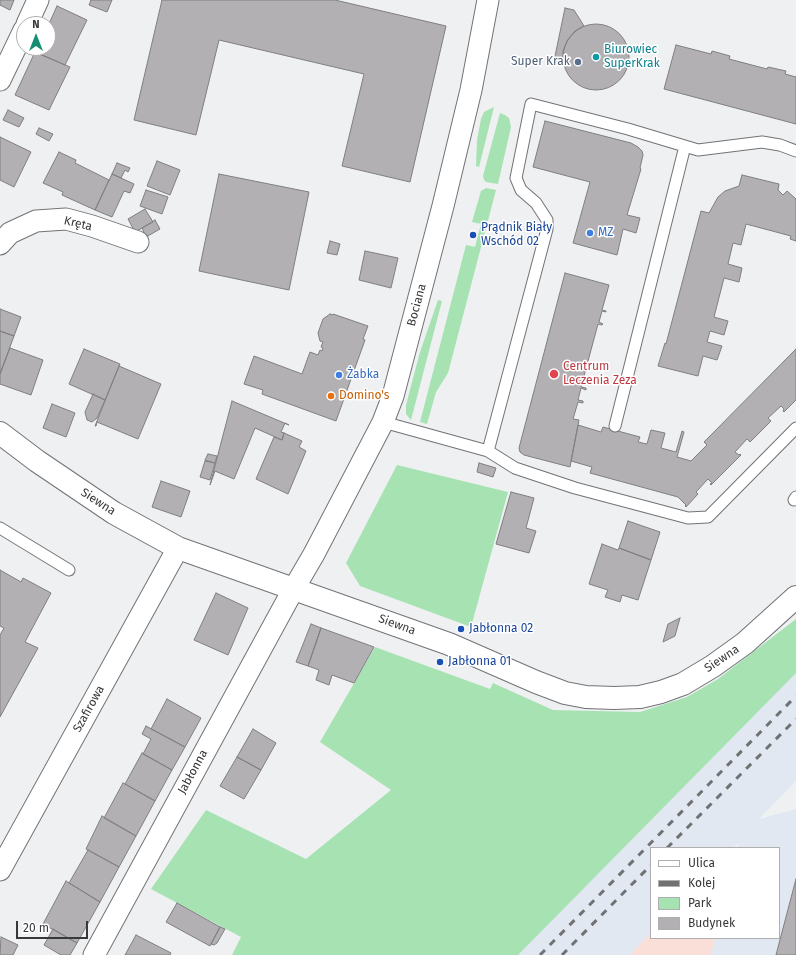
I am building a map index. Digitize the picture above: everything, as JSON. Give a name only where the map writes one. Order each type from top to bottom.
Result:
[{"type":"street","points":[[31,16],[38,0]]},
{"type":"street","name":"Bociana","points":[[293,590],[314,554],[383,422],[393,396],[443,206],[471,90],[488,0]]},
{"type":"street","points":[[0,80],[16,47]]},
{"type":"street","name":"Kręta","points":[[0,244],[10,233],[36,221],[66,219],[92,226],[138,242]]},
{"type":"street","name":"Siewna","points":[[0,433],[36,461],[107,508],[178,548],[449,644],[565,693],[586,697],[640,697],[662,692],[683,684],[713,666],[745,643],[796,597]]},
{"type":"street","name":"Szafirowa","points":[[0,870],[178,548]]},
{"type":"street","name":"Jabłonna","points":[[94,955],[293,590]]},
{"type":"lane","points":[[488,451],[547,229],[547,220],[536,203],[521,190],[516,178],[531,104],[628,129],[698,150],[762,142],[780,145],[796,151]]},
{"type":"lane","points":[[615,426],[685,146]]},
{"type":"lane","points":[[383,422],[488,451],[515,468],[575,488],[688,518],[708,517],[796,428]]},
{"type":"lane","points":[[0,528],[69,570]]},
{"type":"shaded area","points":[[796,643],[796,781],[759,819],[796,809],[796,955],[711,955],[715,939],[780,939],[780,847],[737,847],[738,843],[734,847],[650,847],[650,934],[630,955],[493,955]]},
{"type":"shaded area","points":[[650,934],[650,939],[715,939],[711,955],[630,955]]},
{"type":"green space","points":[[494,107],[479,167],[476,166],[477,140],[481,119],[484,112]]},
{"type":"green space","points":[[500,113],[509,118],[511,127],[498,184],[486,182],[483,176]]},
{"type":"green space","points":[[486,188],[496,190],[448,373],[436,392],[427,424],[420,422],[466,245],[475,247],[481,224],[472,222],[481,191]]},
{"type":"green space","points":[[438,300],[442,301],[411,420],[406,414],[406,405],[420,352]]},
{"type":"green space","points":[[397,465],[508,492],[471,627],[360,586],[346,563]]},
{"type":"green space","points":[[796,619],[796,673],[518,955],[232,955],[241,937],[151,889],[206,810],[306,859],[391,790],[320,742],[375,647],[490,689],[493,683],[553,710],[640,712],[687,697],[718,679]]},
{"type":"building","points":[[0,0],[14,0],[10,10],[0,5]]},
{"type":"building","points":[[91,0],[112,0],[107,12],[89,5]]},
{"type":"building","points":[[162,0],[335,0],[446,26],[410,182],[342,166],[364,74],[219,40],[196,135],[134,120]]},
{"type":"building","points":[[57,6],[87,20],[65,65],[44,56],[56,56],[56,16],[52,16]]},
{"type":"building","points":[[565,8],[574,10],[584,26],[575,31],[567,41],[563,51],[563,63],[554,61]]},
{"type":"building","name":"Biurowiec SuperKrak","points":[[590,24],[602,24],[609,26],[620,33],[627,44],[629,57],[627,70],[620,81],[609,88],[602,90],[590,90],[583,88],[572,81],[565,70],[563,63],[563,51],[565,44],[572,33],[583,26]]},
{"type":"building","points":[[676,45],[711,54],[712,51],[730,56],[729,59],[767,69],[768,67],[786,71],[785,74],[796,77],[796,124],[664,89]]},
{"type":"building","points":[[33,56],[44,56],[70,67],[49,110],[15,95]]},
{"type":"building","points":[[8,110],[24,118],[19,127],[3,120]]},
{"type":"building","points":[[545,121],[631,143],[642,151],[643,155],[641,169],[627,215],[640,218],[636,233],[623,229],[617,255],[573,243],[590,182],[533,167]]},
{"type":"building","points":[[39,128],[53,134],[49,141],[36,134]]},
{"type":"building","points":[[0,137],[31,152],[14,187],[0,180]]},
{"type":"building","points":[[59,152],[76,160],[75,163],[109,180],[95,210],[62,195],[63,192],[43,183]]},
{"type":"building","points":[[157,161],[180,170],[170,195],[147,186]]},
{"type":"building","points":[[117,163],[130,168],[128,172],[125,170],[121,178],[112,174]]},
{"type":"building","points":[[112,174],[134,184],[130,193],[124,191],[112,217],[95,210]]},
{"type":"building","points":[[219,174],[309,192],[289,290],[199,271]]},
{"type":"building","points":[[742,175],[779,184],[778,190],[783,195],[787,191],[796,199],[796,241],[790,239],[791,236],[746,224],[741,245],[733,243],[728,264],[742,268],[739,282],[724,278],[714,317],[728,321],[724,335],[710,331],[707,342],[722,346],[717,360],[703,356],[698,376],[658,366],[665,343],[666,344],[701,211],[709,213],[718,197],[725,191],[739,186]]},
{"type":"building","points":[[146,190],[168,197],[162,214],[140,206]]},
{"type":"building","points":[[145,209],[153,222],[135,232],[128,219]]},
{"type":"building","points":[[155,220],[160,229],[146,237],[142,228]]},
{"type":"building","points":[[330,241],[340,244],[337,255],[327,253]]},
{"type":"building","points":[[365,251],[398,258],[391,288],[359,280]]},
{"type":"building","points":[[565,273],[609,285],[602,310],[606,312],[602,311],[599,322],[603,324],[598,324],[581,387],[586,388],[586,390],[581,388],[578,400],[583,401],[583,403],[578,402],[573,419],[579,420],[570,467],[524,455],[520,452],[519,448]]},
{"type":"building","points":[[0,309],[21,317],[14,336],[0,331]]},
{"type":"building","points":[[330,314],[368,326],[363,339],[365,340],[336,421],[262,394],[263,390],[244,384],[254,356],[302,374],[310,352],[318,355],[320,350],[322,351],[323,348],[321,347],[323,342],[320,341],[318,333],[323,319]]},
{"type":"building","points":[[0,331],[14,336],[0,374]]},
{"type":"building","points":[[10,348],[43,360],[31,395],[0,384],[0,374]]},
{"type":"building","points":[[84,349],[120,364],[105,400],[69,384]]},
{"type":"building","points":[[796,349],[796,400],[784,412],[784,409],[781,406],[768,418],[771,421],[750,442],[747,439],[735,452],[741,455],[711,485],[710,484],[712,483],[708,479],[696,492],[698,494],[686,507],[686,505],[678,497],[590,473],[592,467],[571,461],[578,425],[601,432],[603,427],[640,437],[638,442],[647,444],[651,430],[665,433],[661,448],[676,452],[682,431],[684,432],[677,457],[691,461],[707,445],[704,442]]},
{"type":"building","points":[[119,366],[161,384],[138,439],[97,422],[95,426]]},
{"type":"building","points":[[93,394],[105,400],[97,418],[92,422],[87,420],[85,412]]},
{"type":"building","points":[[232,401],[285,423],[281,432],[284,433],[282,440],[255,428],[234,479],[215,471],[210,485]]},
{"type":"building","points":[[52,404],[75,413],[66,437],[43,428]]},
{"type":"building","points":[[284,433],[302,441],[299,447],[306,451],[288,494],[256,479],[274,437],[282,440]]},
{"type":"building","points":[[208,454],[217,456],[215,463],[205,460]]},
{"type":"building","points":[[205,461],[215,463],[210,480],[200,477]]},
{"type":"building","points":[[479,463],[496,468],[493,477],[477,472]]},
{"type":"building","points":[[161,481],[190,491],[181,517],[152,507]]},
{"type":"building","points":[[511,492],[534,498],[526,528],[536,531],[529,553],[496,544]]},
{"type":"building","points":[[628,521],[660,532],[651,560],[619,548]]},
{"type":"building","points":[[602,544],[618,550],[619,548],[651,560],[638,600],[622,595],[620,602],[605,597],[608,590],[589,584]]},
{"type":"building","points":[[0,570],[21,582],[23,578],[51,593],[25,642],[38,648],[0,717],[0,635],[4,628],[0,626]]},
{"type":"building","points":[[216,593],[248,608],[228,655],[194,640]]},
{"type":"building","points":[[680,618],[675,636],[663,642],[668,624]]},
{"type":"building","points":[[311,624],[321,628],[308,666],[296,662]]},
{"type":"building","points":[[321,628],[374,647],[354,683],[332,675],[329,685],[316,680],[319,670],[308,666]]},
{"type":"building","points":[[167,699],[201,718],[185,747],[151,729]]},
{"type":"building","points":[[146,726],[185,747],[172,770],[143,754],[151,739],[142,734]]},
{"type":"building","points":[[253,729],[276,743],[261,770],[237,757]]},
{"type":"building","points":[[142,753],[172,770],[155,801],[125,784]]},
{"type":"building","points":[[237,757],[261,770],[244,799],[220,786]]},
{"type":"building","points":[[123,783],[155,801],[136,836],[104,818]]},
{"type":"building","points":[[102,816],[136,836],[119,867],[86,849]]},
{"type":"building","points":[[88,850],[119,867],[100,902],[69,883]]},
{"type":"building","points":[[796,879],[796,955],[776,955]]},
{"type":"building","points":[[66,881],[100,902],[77,943],[43,924]]},
{"type":"building","points":[[177,903],[220,927],[210,946],[166,922]]},
{"type":"building","points":[[220,927],[225,929],[217,943],[214,945],[211,944]]},
{"type":"building","points":[[53,929],[77,943],[70,955],[61,955],[44,945]]},
{"type":"building","points":[[136,935],[171,953],[170,955],[125,955]]},
{"type":"building","points":[[1,937],[18,945],[13,955],[0,955]]},
{"type":"railway","points":[[540,955],[796,696]]},
{"type":"railway","points":[[668,847],[796,719]]},
{"type":"railway","points":[[562,955],[650,866]]},
{"type":"place","name":"Biurowiec SuperKrak","points":[[596,57]]},
{"type":"place","name":"Super Krak","points":[[578,62]]},
{"type":"place","name":"MZ","points":[[590,233]]},
{"type":"place","name":"Prądnik Biały Wschód 02","points":[[473,235]]},
{"type":"place","name":"Centrum Leczenia Zeza","points":[[554,374]]},
{"type":"place","name":"Żabka","points":[[339,375]]},
{"type":"place","name":"Domino's","points":[[331,396]]},
{"type":"place","name":"Jabłonna 02","points":[[461,629]]},
{"type":"place","name":"Jabłonna 01","points":[[440,662]]}]
